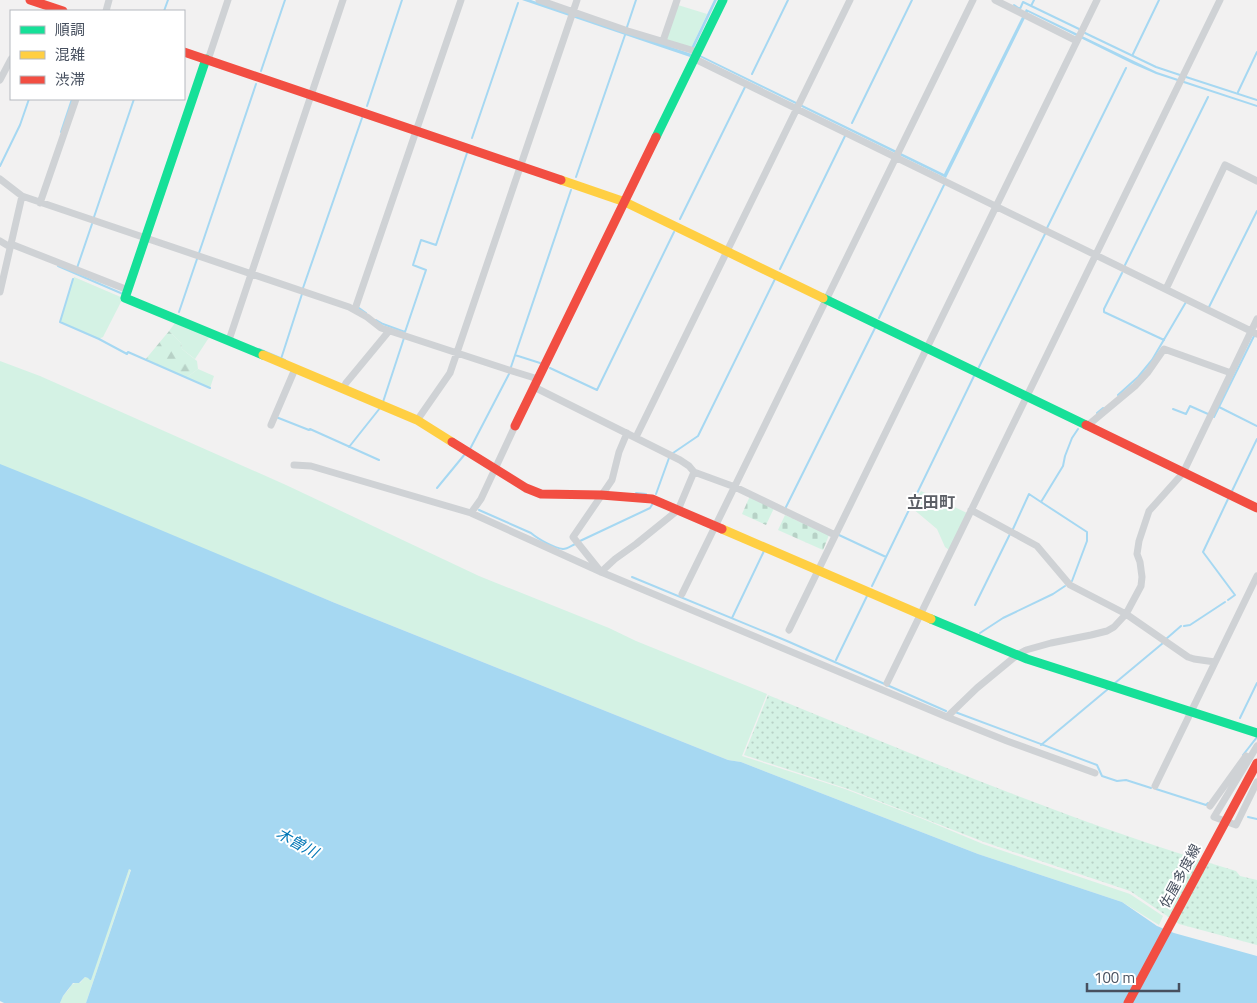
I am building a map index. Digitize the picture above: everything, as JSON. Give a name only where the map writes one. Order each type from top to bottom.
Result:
[{"type":"street","points":[[30,0],[60,10]]},
{"type":"street","points":[[228,0],[125,298],[418,418],[526,488],[541,494],[601,495],[652,500],[920,615],[1028,659],[1257,733]]},
{"type":"street","points":[[229,339],[343,0]]},
{"type":"street","points":[[355,309],[461,0]]},
{"type":"street","points":[[539,0],[572,14],[663,41],[696,55],[1254,333]]},
{"type":"street","points":[[418,418],[450,373],[458,352],[577,0]]},
{"type":"street","points":[[663,41],[676,0]]},
{"type":"street","points":[[471,513],[481,499],[538,378],[723,0]]},
{"type":"street","points":[[636,437],[850,0]]},
{"type":"street","points":[[682,594],[973,0]]},
{"type":"street","points":[[995,0],[1079,38]]},
{"type":"street","points":[[789,630],[1097,0]]},
{"type":"street","points":[[886,683],[1220,0]]},
{"type":"street","points":[[185,52],[625,202],[1257,508]]},
{"type":"street","points":[[0,80],[10,61]]},
{"type":"street","points":[[40,203],[76,100]]},
{"type":"street","points":[[1166,289],[1225,166],[1257,181]]},
{"type":"street","points":[[0,179],[22,196],[40,203],[355,309],[381,328],[538,378]]},
{"type":"street","points":[[0,292],[22,196]]},
{"type":"street","points":[[0,241],[127,294]]},
{"type":"street","points":[[947,717],[1017,654],[1051,642],[1108,631],[1126,614],[1141,586],[1140,562],[1137,554],[1139,541],[1149,511],[1183,473],[1231,373],[1254,333],[1257,319]]},
{"type":"street","points":[[344,387],[390,331]]},
{"type":"street","points":[[1087,426],[1135,386],[1148,372],[1164,349],[1231,373]]},
{"type":"street","points":[[271,424],[295,369]]},
{"type":"street","points":[[534,388],[680,460],[694,472],[735,487],[835,535]]},
{"type":"street","points":[[601,572],[573,538],[612,480],[618,452],[627,433]]},
{"type":"street","points":[[294,465],[311,466],[471,513],[601,572],[947,717],[1095,773]]},
{"type":"street","points":[[601,572],[678,510],[694,472]]},
{"type":"street","points":[[971,510],[1037,546],[1070,585],[1126,614],[1188,657],[1215,662]]},
{"type":"street","points":[[1155,786],[1257,576]]},
{"type":"street","points":[[1210,806],[1257,742]]},
{"type":"street","points":[[1257,746],[1214,817],[1236,825],[1257,782]]},
{"type":"street","name":"佐屋多度線","points":[[1128,1003],[1257,763]]},
{"type":"green space","points":[[678,5],[707,14],[691,48],[666,40]]},
{"type":"green space","points":[[74,277],[123,298],[103,337],[99,339],[60,322]]},
{"type":"green space","points":[[175,323],[210,336],[195,359],[182,349],[181,343],[169,331]]},
{"type":"green space","points":[[169,331],[181,343],[182,349],[197,361],[198,369],[186,378],[145,360]]},
{"type":"green space","points":[[0,361],[40,376],[286,485],[479,576],[767,694],[742,756],[845,789],[983,844],[1130,894],[1163,916],[1159,925],[1122,902],[978,854],[741,762],[728,760],[335,603],[0,465]]},
{"type":"green space","points":[[198,369],[214,376],[210,388],[186,378]]},
{"type":"green space","points":[[921,491],[967,513],[949,550],[945,547],[937,529],[912,508]]},
{"type":"green space","points":[[750,496],[774,508],[766,525],[742,514]]},
{"type":"green space","points":[[785,515],[829,535],[823,550],[778,530]]},
{"type":"green space","points":[[768,695],[1058,811],[1176,853],[1236,871],[1240,876],[1257,880],[1257,945],[1179,924],[1130,891],[984,842],[848,789],[744,755]]},
{"type":"green space","points":[[129,869],[131,869],[86,1003],[60,1003],[71,985],[80,983],[85,977],[88,978]]},
{"type":"water","points":[[522,0],[531,0],[692,54],[690,57]]},
{"type":"water","points":[[714,0],[717,0],[694,48],[691,48]]},
{"type":"water","points":[[1026,9],[1157,72],[1257,105],[1257,107],[1156,74],[1028,12],[946,178],[700,57],[700,55],[944,174]]},
{"type":"water","name":"木曽川","points":[[0,464],[335,603],[728,760],[741,762],[978,854],[1122,902],[1157,926],[1174,933],[1257,956],[1257,1003],[86,1003],[131,870],[129,869],[91,980],[85,977],[79,983],[73,983],[60,1003],[4,1003],[0,1001]]},
{"type":"waterway","points":[[164,10],[168,0]]},
{"type":"waterway","points":[[261,71],[285,0]]},
{"type":"waterway","points":[[367,106],[402,0]]},
{"type":"waterway","points":[[627,27],[636,0]]},
{"type":"waterway","points":[[752,74],[788,0]]},
{"type":"waterway","points":[[852,123],[912,0]]},
{"type":"waterway","points":[[1031,6],[1034,0]]},
{"type":"waterway","points":[[1133,54],[1159,0]]},
{"type":"waterway","points":[[1014,5],[1020,9],[1023,2],[1079,29]]},
{"type":"waterway","points":[[472,138],[518,3]]},
{"type":"waterway","points":[[1085,33],[1156,67],[1180,75]]},
{"type":"waterway","points":[[576,177],[625,35]]},
{"type":"waterway","points":[[1238,92],[1257,52]]},
{"type":"waterway","points":[[1047,228],[1126,68]]},
{"type":"waterway","points":[[1186,77],[1257,100]]},
{"type":"waterway","points":[[199,253],[256,84]]},
{"type":"waterway","points":[[680,219],[745,87]]},
{"type":"waterway","points":[[1125,265],[1208,97]]},
{"type":"waterway","points":[[0,166],[20,125],[29,100]]},
{"type":"waterway","points":[[61,132],[72,100]]},
{"type":"waterway","points":[[94,217],[134,100]]},
{"type":"waterway","points":[[303,288],[362,118]]},
{"type":"waterway","points":[[780,269],[845,136]]},
{"type":"waterway","points":[[376,320],[405,332],[426,270],[413,265],[421,240],[436,245],[467,153]]},
{"type":"waterway","points":[[879,318],[944,185]]},
{"type":"waterway","points":[[511,367],[571,190]]},
{"type":"waterway","points":[[1209,307],[1257,211]]},
{"type":"waterway","points":[[77,268],[92,224]]},
{"type":"waterway","points":[[550,368],[597,390],[674,232]]},
{"type":"waterway","points":[[979,367],[1045,234]]},
{"type":"waterway","points":[[179,312],[197,259]]},
{"type":"waterway","points":[[58,266],[123,294]]},
{"type":"waterway","points":[[1122,273],[1104,312],[1164,340]]},
{"type":"waterway","points":[[73,279],[60,322],[127,354],[128,352],[210,388]]},
{"type":"waterway","points":[[673,453],[698,436],[775,279]]},
{"type":"waterway","points":[[281,359],[302,294]]},
{"type":"waterway","points":[[1118,395],[1138,377],[1152,360],[1186,302]]},
{"type":"waterway","points":[[359,308],[366,313]]},
{"type":"waterway","points":[[786,507],[875,328]]},
{"type":"waterway","points":[[1214,417],[1254,336]]},
{"type":"waterway","points":[[383,402],[404,338]]},
{"type":"waterway","points":[[259,349],[285,360]]},
{"type":"waterway","points":[[515,355],[540,363]]},
{"type":"waterway","points":[[470,449],[509,374]]},
{"type":"waterway","points":[[872,586],[974,376]]},
{"type":"waterway","points":[[1173,409],[1186,414],[1190,406],[1208,414]]},
{"type":"waterway","points":[[1219,407],[1257,426]]},
{"type":"waterway","points":[[349,447],[380,408]]},
{"type":"waterway","points":[[1097,413],[1103,408]]},
{"type":"waterway","points":[[276,417],[310,429],[379,460]]},
{"type":"waterway","points":[[1072,581],[1087,541],[1087,532],[1041,502],[1063,466],[1072,438],[1078,429]]},
{"type":"waterway","points":[[1232,491],[1257,439]]},
{"type":"waterway","points":[[437,488],[465,454]]},
{"type":"waterway","points":[[656,494],[669,458]]},
{"type":"waterway","points":[[636,493],[646,494]]},
{"type":"waterway","points":[[1013,529],[1029,494],[1041,502]]},
{"type":"waterway","points":[[1228,499],[1203,552],[1235,595],[1228,600]]},
{"type":"waterway","points":[[580,541],[650,508],[653,503]]},
{"type":"waterway","points":[[479,510],[531,533],[555,547],[564,549],[575,544]]},
{"type":"waterway","points":[[975,605],[1010,534]]},
{"type":"waterway","points":[[839,535],[886,557]]},
{"type":"waterway","points":[[732,618],[764,551]]},
{"type":"waterway","points":[[632,577],[787,641],[946,711]]},
{"type":"waterway","points":[[980,633],[1003,618],[1053,594],[1065,586]]},
{"type":"waterway","points":[[836,660],[867,596]]},
{"type":"waterway","points":[[1184,626],[1190,625],[1225,602]]},
{"type":"waterway","points":[[1166,639],[1181,626]]},
{"type":"waterway","points":[[1115,683],[1163,643]]},
{"type":"waterway","points":[[1240,718],[1257,683]]},
{"type":"waterway","points":[[1041,745],[1108,689]]},
{"type":"waterway","points":[[955,712],[1097,765],[1102,776],[1117,781],[1126,780],[1151,788]]},
{"type":"waterway","points":[[1243,755],[1257,737]]},
{"type":"waterway","points":[[1156,789],[1206,805],[1208,803]]},
{"type":"waterway","points":[[1248,817],[1257,819]]},
{"type":"traffic: fast","points":[[656,137],[723,0]]},
{"type":"traffic: fast","points":[[206,59],[125,298],[263,355]]},
{"type":"traffic: fast","points":[[823,298],[1086,425]]},
{"type":"traffic: fast","points":[[931,619],[1027,659],[1257,733]]},
{"type":"traffic: slow","points":[[561,180],[625,202],[823,298]]},
{"type":"traffic: slow","points":[[263,355],[417,420],[452,442]]},
{"type":"traffic: slow","points":[[722,529],[931,619]]},
{"type":"traffic: jam","points":[[30,0],[60,10]]},
{"type":"traffic: jam","points":[[185,52],[561,180]]},
{"type":"traffic: jam","points":[[515,426],[656,137]]},
{"type":"traffic: jam","points":[[1086,425],[1257,508]]},
{"type":"traffic: jam","points":[[452,442],[526,488],[541,494],[601,495],[652,499],[722,529]]},
{"type":"traffic: jam","points":[[1128,1003],[1257,763]]},
{"type":"district","name":"立田町","points":[[931,502]]}]
